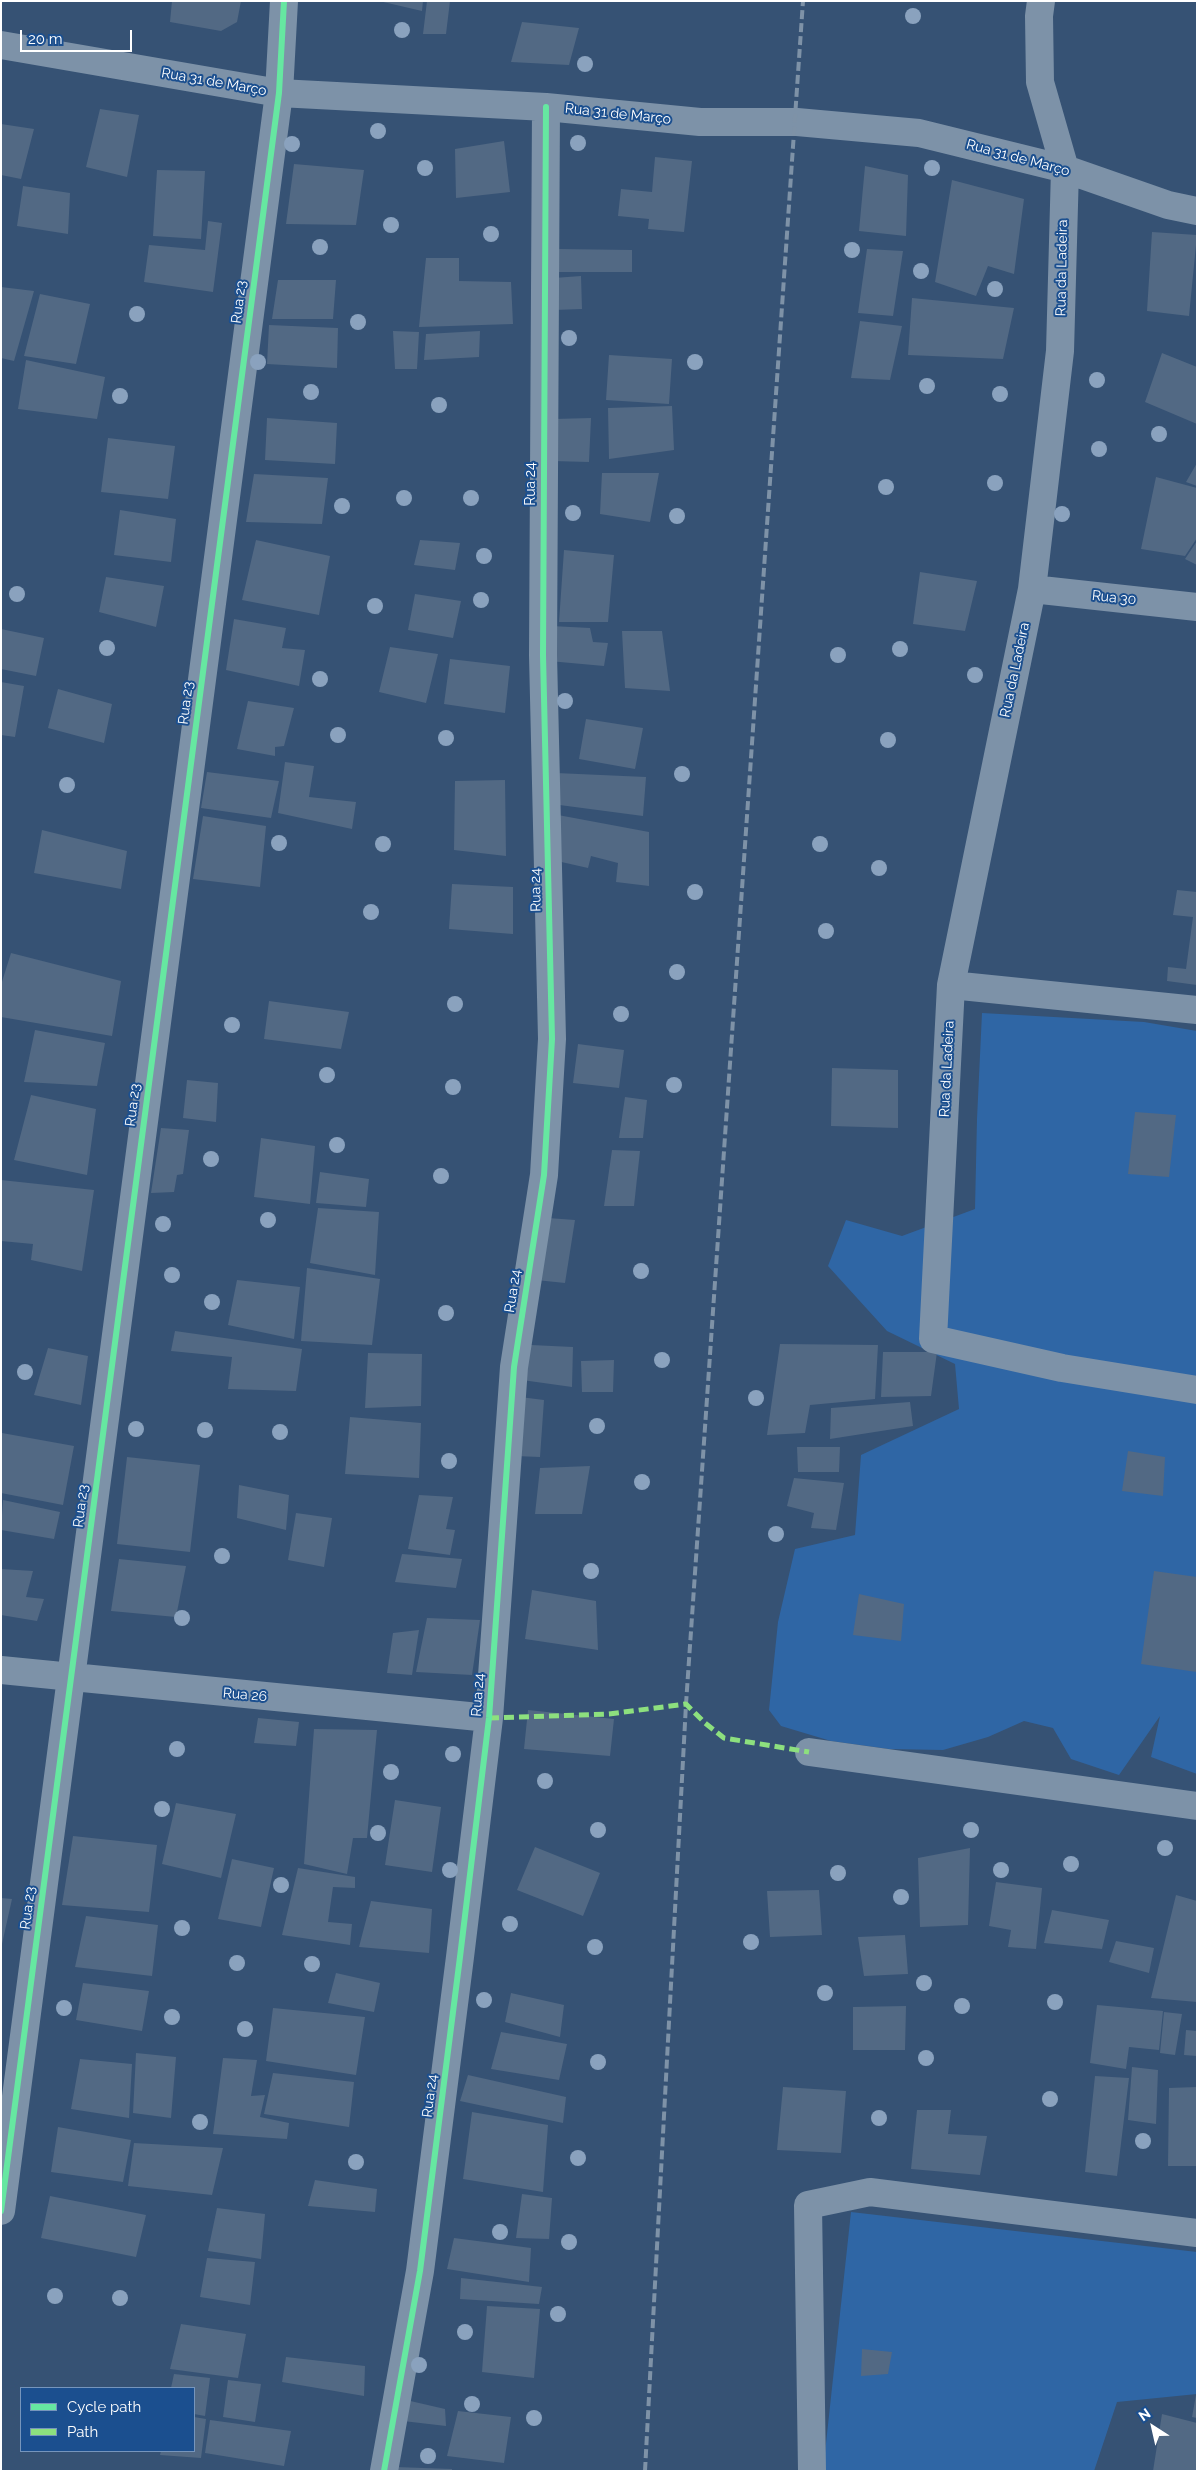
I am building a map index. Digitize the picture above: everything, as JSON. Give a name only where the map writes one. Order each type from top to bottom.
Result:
[{"type":"street","name":"Rua 23","points":[[1,2211],[279,93],[284,1]]},
{"type":"street","name":"Rua da Ladeira","points":[[1041,1],[1039,16],[1040,82],[1065,169],[1060,351],[1032,589],[951,985],[933,1339],[1062,1368],[1197,1390]]},
{"type":"street","name":"Rua 31 de Março","points":[[1,45],[279,93],[546,107],[700,122],[797,122],[919,133],[1065,169],[1168,204],[1197,211]]},
{"type":"street","name":"Rua 24","points":[[384,2471],[420,2271],[490,1718],[514,1368],[544,1175],[552,1039],[543,655],[546,107]]},
{"type":"street","name":"Rua 30","points":[[1032,589],[1197,607]]},
{"type":"street","points":[[951,985],[1197,1010]]},
{"type":"street","name":"Rua 26","points":[[1,1670],[490,1718]]},
{"type":"street","points":[[810,1752],[1197,1806]]},
{"type":"street","points":[[812,2471],[808,2205],[870,2192],[1197,2233]]},
{"type":"shaded area","points":[[982,1013],[1144,1022],[1197,1031],[1197,1774],[1151,1757],[1160,1716],[1119,1775],[1071,1759],[1053,1728],[1024,1721],[988,1737],[943,1750],[889,1749],[831,1741],[781,1726],[769,1710],[778,1622],[795,1549],[855,1535],[861,1455],[959,1409],[955,1364],[887,1331],[828,1266],[846,1220],[902,1236],[975,1209]]},
{"type":"shaded area","points":[[851,2212],[1197,2252],[1197,2394],[1117,2402],[1094,2471],[823,2471]]},
{"type":"building","points":[[172,1],[241,1],[237,22],[221,31],[170,22]]},
{"type":"building","points":[[379,1],[423,1],[422,11]]},
{"type":"building","points":[[427,1],[450,1],[446,34],[423,34]]},
{"type":"building","points":[[522,22],[579,28],[569,65],[511,62]]},
{"type":"building","points":[[100,109],[139,115],[127,177],[86,167]]},
{"type":"building","points":[[1,124],[34,129],[21,179],[1,175]]},
{"type":"building","points":[[504,141],[510,192],[456,198],[455,149]]},
{"type":"building","points":[[655,157],[692,161],[684,232],[648,229],[649,219],[618,216],[621,189],[652,192]]},
{"type":"building","points":[[294,164],[364,170],[356,225],[286,224]]},
{"type":"building","points":[[865,166],[908,175],[906,236],[859,231]]},
{"type":"building","points":[[157,170],[205,171],[201,239],[153,236]]},
{"type":"building","points":[[952,180],[1024,199],[1014,274],[988,266],[976,296],[935,282]]},
{"type":"building","points":[[23,186],[70,193],[68,234],[17,226]]},
{"type":"building","points":[[208,221],[222,223],[213,292],[144,282],[149,245],[205,250]]},
{"type":"building","points":[[1152,232],[1197,235],[1189,316],[1147,311]]},
{"type":"building","points":[[556,249],[632,250],[632,272],[554,272]]},
{"type":"building","points":[[867,249],[903,251],[893,316],[858,313]]},
{"type":"building","points":[[426,258],[459,258],[459,281],[511,282],[513,324],[419,327]]},
{"type":"building","points":[[581,276],[582,309],[554,310],[554,278]]},
{"type":"building","points":[[278,280],[336,280],[333,319],[272,319]]},
{"type":"building","points":[[1,287],[34,291],[14,361],[1,358]]},
{"type":"building","points":[[40,294],[90,304],[76,364],[24,356]]},
{"type":"building","points":[[912,298],[1014,308],[1003,359],[908,355]]},
{"type":"building","points":[[860,321],[902,326],[890,380],[851,378]]},
{"type":"building","points":[[269,325],[338,328],[337,368],[267,364]]},
{"type":"building","points":[[393,331],[419,332],[417,369],[395,369]]},
{"type":"building","points":[[480,331],[479,357],[424,360],[426,334]]},
{"type":"building","points":[[1162,353],[1197,367],[1197,424],[1145,402]]},
{"type":"building","points":[[609,355],[672,359],[669,404],[606,400]]},
{"type":"building","points":[[26,360],[105,377],[97,419],[18,409]]},
{"type":"building","points":[[672,406],[674,450],[609,459],[608,408]]},
{"type":"building","points":[[267,418],[337,423],[335,464],[265,460]]},
{"type":"building","points":[[591,418],[589,462],[552,461],[554,419]]},
{"type":"building","points":[[108,438],[175,446],[168,499],[101,492]]},
{"type":"building","points":[[1197,463],[1197,486],[1186,482]]},
{"type":"building","points":[[602,473],[659,473],[650,522],[600,514]]},
{"type":"building","points":[[254,474],[328,478],[322,524],[246,522]]},
{"type":"building","points":[[1156,477],[1197,488],[1197,538],[1185,556],[1141,549]]},
{"type":"building","points":[[120,510],[176,519],[171,562],[114,555]]},
{"type":"building","points":[[256,540],[330,556],[319,615],[242,600]]},
{"type":"building","points":[[420,540],[460,543],[455,570],[414,565]]},
{"type":"building","points":[[1197,541],[1197,565],[1185,559]]},
{"type":"building","points":[[564,550],[614,555],[608,622],[559,622]]},
{"type":"building","points":[[920,572],[977,581],[965,631],[913,624]]},
{"type":"building","points":[[106,577],[164,586],[156,627],[99,612]]},
{"type":"building","points":[[415,594],[461,601],[453,638],[408,630]]},
{"type":"building","points":[[234,619],[286,628],[282,648],[305,650],[299,686],[226,670]]},
{"type":"building","points":[[551,626],[590,628],[593,642],[608,643],[604,666],[549,661]]},
{"type":"building","points":[[1,629],[44,638],[36,676],[1,669]]},
{"type":"building","points":[[622,631],[662,631],[670,691],[625,688]]},
{"type":"building","points":[[390,647],[438,654],[426,703],[379,692]]},
{"type":"building","points":[[450,659],[510,666],[505,713],[444,704]]},
{"type":"building","points":[[1,682],[24,686],[15,737],[1,735]]},
{"type":"building","points":[[58,689],[112,704],[104,743],[48,728]]},
{"type":"building","points":[[248,701],[294,708],[284,746],[275,747],[275,756],[237,749]]},
{"type":"building","points":[[586,719],[643,728],[635,769],[579,759]]},
{"type":"building","points":[[285,762],[314,766],[309,797],[356,802],[352,829],[278,813]]},
{"type":"building","points":[[207,772],[279,781],[271,818],[201,808]]},
{"type":"building","points":[[556,773],[646,777],[643,816],[552,804]]},
{"type":"building","points":[[505,780],[506,856],[454,850],[455,781]]},
{"type":"building","points":[[558,815],[649,832],[649,886],[616,882],[618,863],[591,856],[588,868],[557,861]]},
{"type":"building","points":[[203,816],[266,826],[260,887],[193,879]]},
{"type":"building","points":[[42,830],[127,851],[121,889],[34,873]]},
{"type":"building","points":[[452,884],[513,887],[513,934],[449,929]]},
{"type":"building","points":[[1177,890],[1197,892],[1197,985],[1167,981],[1168,967],[1186,969],[1193,917],[1173,915]]},
{"type":"building","points":[[11,953],[121,981],[112,1036],[1,1017],[1,985]]},
{"type":"building","points":[[269,1001],[349,1012],[341,1049],[264,1039]]},
{"type":"building","points":[[35,1030],[105,1043],[97,1086],[24,1082]]},
{"type":"building","points":[[578,1044],[624,1050],[619,1088],[573,1083]]},
{"type":"building","points":[[832,1068],[898,1070],[898,1128],[831,1126]]},
{"type":"building","points":[[187,1080],[218,1083],[216,1122],[183,1118]]},
{"type":"building","points":[[31,1095],[96,1109],[87,1175],[14,1160]]},
{"type":"building","points":[[625,1097],[647,1100],[643,1138],[619,1138]]},
{"type":"building","points":[[1135,1112],[1176,1115],[1169,1177],[1128,1174]]},
{"type":"building","points":[[161,1128],[189,1130],[183,1174],[177,1175],[174,1192],[151,1193]]},
{"type":"building","points":[[261,1138],[315,1146],[310,1204],[254,1197]]},
{"type":"building","points":[[612,1150],[640,1151],[634,1206],[604,1206]]},
{"type":"building","points":[[320,1172],[369,1179],[366,1207],[316,1203]]},
{"type":"building","points":[[1,1180],[94,1190],[82,1271],[31,1260],[33,1244],[1,1241]]},
{"type":"building","points":[[318,1208],[379,1212],[375,1275],[310,1263]]},
{"type":"building","points":[[548,1218],[575,1220],[565,1283],[536,1280]]},
{"type":"building","points":[[307,1268],[380,1279],[372,1345],[301,1341]]},
{"type":"building","points":[[237,1280],[300,1287],[294,1339],[228,1325]]},
{"type":"building","points":[[175,1331],[302,1349],[296,1391],[228,1389],[232,1357],[171,1351]]},
{"type":"building","points":[[780,1344],[878,1345],[875,1399],[810,1405],[805,1433],[767,1435]]},
{"type":"building","points":[[531,1345],[573,1347],[572,1387],[522,1380]]},
{"type":"building","points":[[48,1348],[88,1356],[81,1405],[34,1395]]},
{"type":"building","points":[[883,1352],[937,1352],[931,1396],[881,1397]]},
{"type":"building","points":[[368,1353],[422,1354],[421,1406],[365,1408]]},
{"type":"building","points":[[614,1360],[613,1392],[582,1392],[581,1361]]},
{"type":"building","points":[[520,1397],[544,1400],[540,1457],[515,1456]]},
{"type":"building","points":[[910,1402],[913,1426],[830,1439],[831,1408]]},
{"type":"building","points":[[350,1417],[421,1423],[419,1478],[345,1474]]},
{"type":"building","points":[[2,1433],[74,1446],[63,1505],[1,1493]]},
{"type":"building","points":[[797,1447],[840,1447],[839,1472],[798,1472]]},
{"type":"building","points":[[1128,1451],[1165,1457],[1163,1496],[1122,1491]]},
{"type":"building","points":[[127,1457],[200,1465],[190,1552],[117,1544]]},
{"type":"building","points":[[590,1466],[582,1514],[535,1514],[540,1468]]},
{"type":"building","points":[[794,1478],[844,1483],[836,1530],[811,1528],[814,1513],[787,1506]]},
{"type":"building","points":[[239,1485],[289,1495],[286,1530],[237,1518]]},
{"type":"building","points":[[419,1495],[453,1497],[446,1529],[455,1530],[450,1555],[408,1549]]},
{"type":"building","points":[[3,1500],[60,1512],[54,1539],[1,1530]]},
{"type":"building","points":[[296,1513],[332,1518],[324,1567],[288,1560]]},
{"type":"building","points":[[402,1554],[462,1559],[456,1588],[395,1582]]},
{"type":"building","points":[[119,1559],[186,1566],[176,1617],[111,1611]]},
{"type":"building","points":[[1,1569],[33,1571],[26,1597],[44,1599],[37,1621],[1,1615]]},
{"type":"building","points":[[1154,1571],[1197,1577],[1197,1672],[1141,1664]]},
{"type":"building","points":[[532,1590],[596,1601],[598,1650],[525,1639]]},
{"type":"building","points":[[859,1594],[904,1604],[901,1641],[853,1635]]},
{"type":"building","points":[[427,1618],[480,1620],[472,1675],[416,1672]]},
{"type":"building","points":[[419,1630],[412,1675],[387,1673],[393,1633]]},
{"type":"building","points":[[528,1710],[614,1719],[610,1756],[524,1749]]},
{"type":"building","points":[[258,1718],[299,1722],[296,1746],[254,1743]]},
{"type":"building","points":[[314,1729],[377,1730],[367,1838],[353,1838],[347,1874],[304,1864]]},
{"type":"building","points":[[395,1800],[441,1807],[432,1872],[385,1865]]},
{"type":"building","points":[[176,1803],[236,1814],[221,1878],[162,1864]]},
{"type":"building","points":[[73,1836],[157,1845],[149,1912],[62,1905]]},
{"type":"building","points":[[535,1847],[600,1873],[583,1916],[517,1890]]},
{"type":"building","points":[[970,1848],[968,1925],[920,1927],[918,1858]]},
{"type":"building","points":[[232,1859],[274,1868],[261,1927],[218,1919]]},
{"type":"building","points":[[298,1868],[355,1877],[355,1888],[333,1887],[328,1922],[352,1924],[350,1945],[282,1935]]},
{"type":"building","points":[[996,1882],[1042,1888],[1036,1949],[1008,1947],[1011,1930],[989,1926]]},
{"type":"building","points":[[819,1890],[822,1935],[770,1937],[767,1891]]},
{"type":"building","points":[[1176,1895],[1197,1901],[1197,2002],[1151,1998]]},
{"type":"building","points":[[1,1898],[12,1899],[2,1944],[1,1944]]},
{"type":"building","points":[[371,1901],[432,1909],[429,1953],[359,1947]]},
{"type":"building","points":[[1052,1910],[1109,1920],[1102,1949],[1044,1943]]},
{"type":"building","points":[[86,1916],[158,1925],[152,1976],[75,1967]]},
{"type":"building","points":[[905,1935],[908,1974],[864,1976],[858,1937]]},
{"type":"building","points":[[1116,1941],[1154,1948],[1149,1973],[1109,1962]]},
{"type":"building","points":[[336,1973],[380,1983],[374,2012],[328,2003]]},
{"type":"building","points":[[83,1983],[149,1991],[142,2031],[76,2020]]},
{"type":"building","points":[[511,1993],[564,2005],[560,2037],[505,2022]]},
{"type":"building","points":[[1097,2005],[1163,2011],[1159,2050],[1129,2047],[1126,2069],[1090,2063]]},
{"type":"building","points":[[906,2006],[905,2050],[853,2050],[853,2007]]},
{"type":"building","points":[[273,2008],[365,2017],[356,2075],[266,2061]]},
{"type":"building","points":[[1164,2012],[1182,2014],[1175,2055],[1160,2053]]},
{"type":"building","points":[[1186,2030],[1197,2031],[1197,2056],[1184,2055]]},
{"type":"building","points":[[501,2032],[567,2044],[559,2080],[491,2069]]},
{"type":"building","points":[[136,2053],[176,2057],[171,2118],[133,2113]]},
{"type":"building","points":[[223,2058],[257,2060],[251,2096],[265,2095],[260,2117],[289,2123],[287,2139],[213,2134]]},
{"type":"building","points":[[80,2059],[132,2064],[129,2118],[71,2109]]},
{"type":"building","points":[[1132,2067],[1158,2070],[1156,2124],[1128,2120]]},
{"type":"building","points":[[273,2073],[354,2082],[349,2127],[264,2114]]},
{"type":"building","points":[[468,2075],[566,2097],[563,2123],[460,2101]]},
{"type":"building","points":[[1095,2076],[1129,2078],[1117,2176],[1085,2172]]},
{"type":"building","points":[[783,2087],[846,2091],[841,2153],[777,2150]]},
{"type":"building","points":[[1197,2087],[1197,2166],[1168,2166],[1169,2088]]},
{"type":"building","points":[[917,2110],[951,2110],[948,2134],[987,2136],[980,2175],[911,2169]]},
{"type":"building","points":[[472,2112],[548,2125],[543,2192],[463,2179]]},
{"type":"building","points":[[58,2127],[131,2140],[123,2182],[51,2172]]},
{"type":"building","points":[[134,2143],[223,2148],[212,2195],[128,2186]]},
{"type":"building","points":[[315,2180],[377,2189],[375,2212],[308,2206]]},
{"type":"building","points":[[522,2194],[552,2198],[549,2239],[516,2238]]},
{"type":"building","points":[[50,2196],[146,2215],[136,2257],[41,2238]]},
{"type":"building","points":[[217,2208],[265,2214],[261,2259],[208,2251]]},
{"type":"building","points":[[454,2238],[531,2248],[529,2282],[447,2269]]},
{"type":"building","points":[[207,2258],[255,2262],[250,2305],[200,2297]]},
{"type":"building","points":[[461,2278],[542,2287],[539,2304],[460,2299]]},
{"type":"building","points":[[487,2306],[540,2309],[534,2378],[482,2372]]},
{"type":"building","points":[[181,2324],[246,2334],[238,2378],[170,2369]]},
{"type":"building","points":[[862,2349],[892,2352],[888,2374],[861,2376]]},
{"type":"building","points":[[286,2357],[365,2366],[364,2396],[282,2382]]},
{"type":"building","points":[[174,2374],[210,2378],[205,2416],[195,2414],[195,2387],[171,2387]]},
{"type":"building","points":[[228,2380],[261,2384],[255,2422],[223,2417]]},
{"type":"building","points":[[1197,2395],[1197,2418],[1192,2417]]},
{"type":"building","points":[[406,2400],[445,2409],[446,2426],[403,2421]]},
{"type":"building","points":[[458,2411],[511,2417],[504,2463],[447,2456]]},
{"type":"building","points":[[1162,2414],[1197,2423],[1197,2471],[1153,2471]]},
{"type":"building","points":[[195,2417],[206,2419],[201,2458],[160,2455],[161,2452],[195,2452]]},
{"type":"building","points":[[210,2420],[291,2431],[284,2466],[205,2453]]},
{"type":"building","points":[[395,2467],[452,2469],[452,2471],[394,2471]]},
{"type":"railway","points":[[645,2471],[686,1704],[803,1]]},
{"type":"marked path","points":[[489,1718],[609,1714],[686,1704],[724,1738],[809,1752]]},
{"type":"cycle path","points":[[1,2211],[279,93],[284,1]]},
{"type":"cycle path","points":[[384,2471],[420,2271],[460,1957],[489,1718],[514,1367],[544,1175],[552,1039],[543,655],[546,107]]}]
